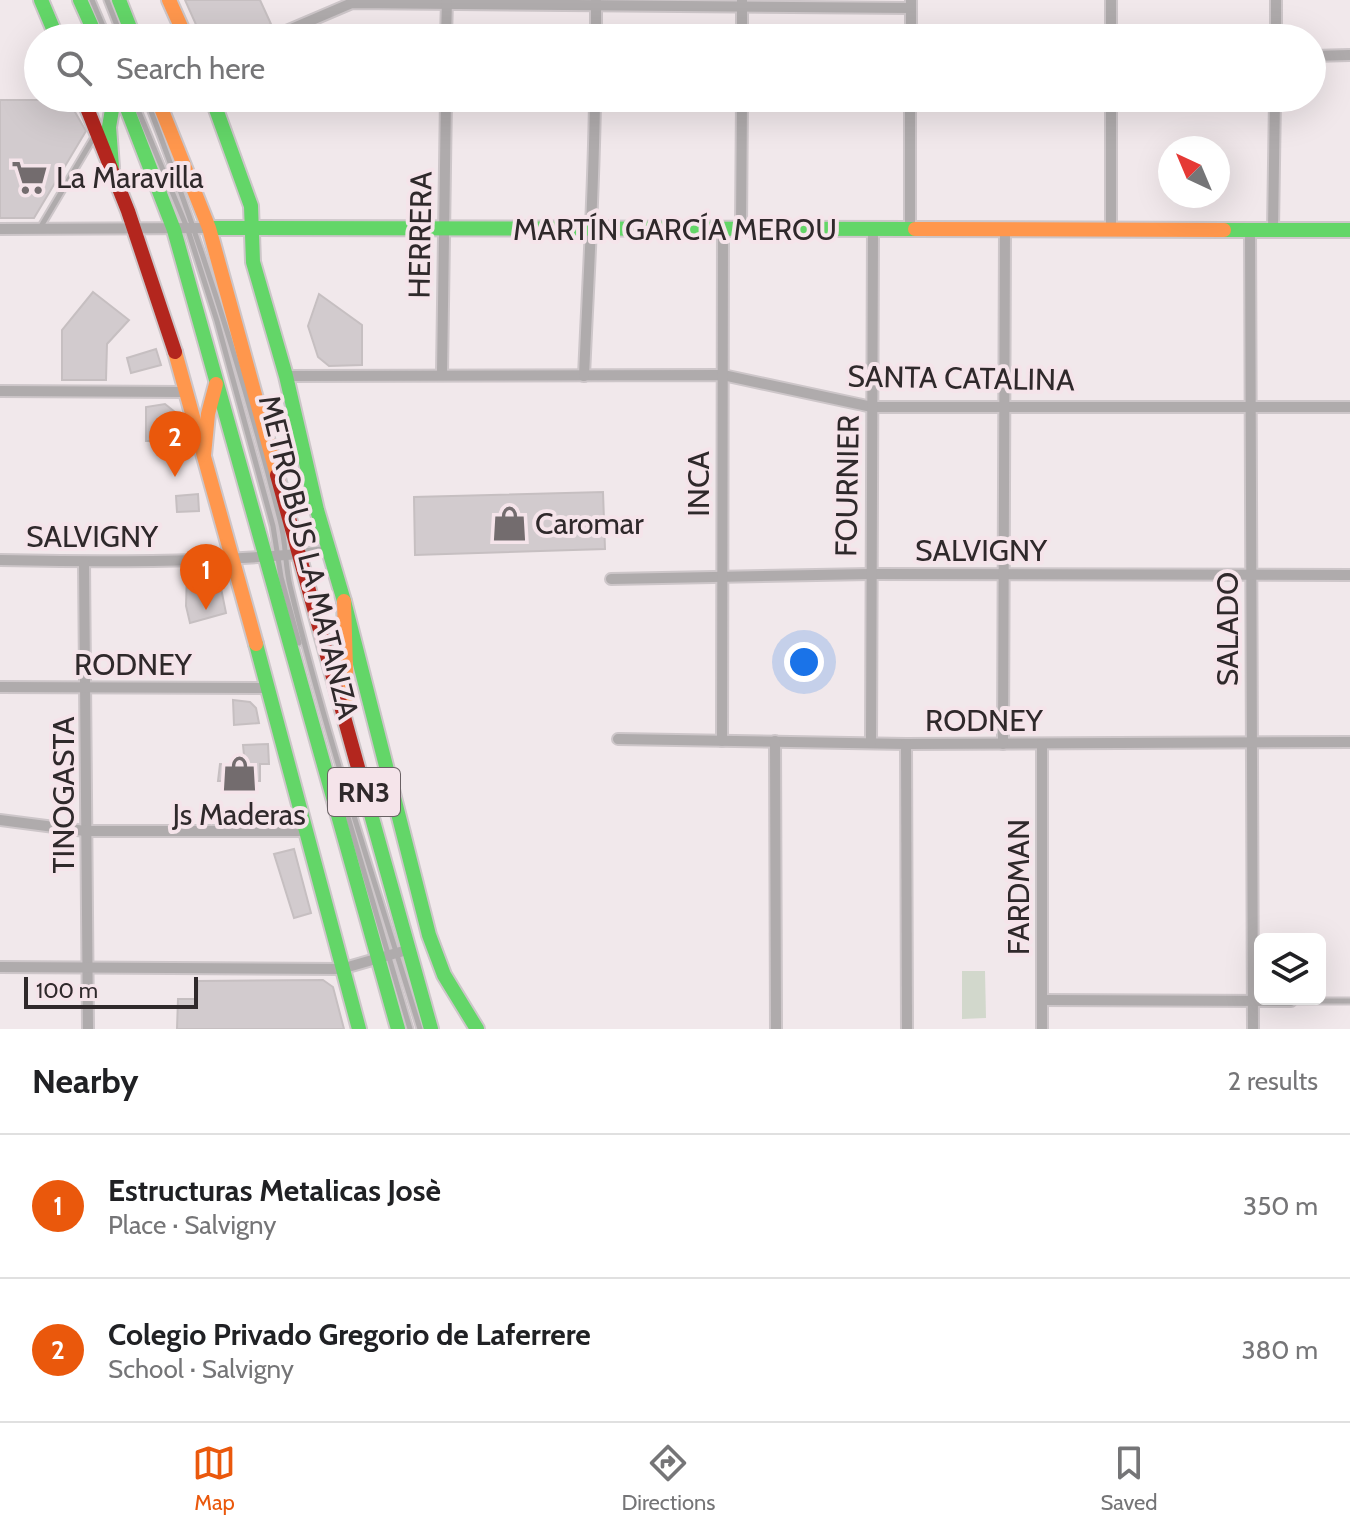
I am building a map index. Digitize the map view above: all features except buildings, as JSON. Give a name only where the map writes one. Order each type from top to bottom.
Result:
[{"type":"main road","points":[[41,0],[51,24]]},
{"type":"main road","points":[[80,0],[91,24]]},
{"type":"main road","points":[[169,0],[180,24]]},
{"type":"main road","points":[[111,2],[125,24]]},
{"type":"main road","points":[[89,112],[135,229],[186,392],[234,558],[266,688],[359,1029]]},
{"type":"main road","points":[[112,112],[109,127],[112,167]]},
{"type":"main road","name":"RN3","points":[[130,112],[192,230],[216,381],[348,734],[393,956],[398,1029]]},
{"type":"main road","name":"RN3","points":[[161,112],[393,956],[431,1029]]},
{"type":"main road","points":[[217,112],[246,187],[253,262],[286,376],[328,551],[344,601],[429,935],[444,975],[477,1029]]},
{"type":"main road","name":"MARTÍN GARCÍA MEROU","points":[[192,230],[251,226],[592,231],[741,227],[1350,230]]},
{"type":"main road","points":[[204,455],[208,414],[216,381]]},
{"type":"main road","points":[[344,601],[348,734]]},
{"type":"street","points":[[1111,0],[1111,24]]},
{"type":"street","points":[[1276,0],[1276,24]]},
{"type":"street","points":[[446,24],[447,1]]},
{"type":"street","points":[[302,24],[351,2],[911,4]]},
{"type":"street","points":[[596,2],[596,24]]},
{"type":"street","points":[[742,3],[742,24]]},
{"type":"street","points":[[1326,56],[1350,55]]},
{"type":"street","name":"HERRERA","points":[[442,373],[446,112]]},
{"type":"street","points":[[584,376],[595,112]]},
{"type":"street","points":[[741,227],[742,112]]},
{"type":"street","points":[[910,112],[910,230]]},
{"type":"street","points":[[1111,112],[1111,228]]},
{"type":"street","points":[[1273,229],[1275,112]]},
{"type":"street","name":"INCA","points":[[722,741],[723,228]]},
{"type":"street","name":"MARTÍN GARCÍA MEROU","points":[[0,229],[192,230]]},
{"type":"street","name":"SALADO","points":[[1250,229],[1253,1029]]},
{"type":"street","name":"FOURNIER","points":[[871,743],[873,230]]},
{"type":"street","points":[[1003,744],[1005,230]]},
{"type":"street","name":"SANTA CATALINA","points":[[286,376],[442,373],[723,375],[872,407],[1350,407]]},
{"type":"street","points":[[0,391],[186,392]]},
{"type":"street","name":"SALVIGNY","points":[[0,560],[84,562],[234,558],[328,551]]},
{"type":"street","name":"TINOGASTA","points":[[84,562],[88,688],[85,831],[88,1029]]},
{"type":"street","name":"SALVIGNY","points":[[611,579],[870,574],[1350,575]]},
{"type":"street","name":"RODNEY","points":[[0,687],[266,688]]},
{"type":"street","name":"RODNEY","points":[[618,739],[906,744],[1350,742]]},
{"type":"street","points":[[775,741],[776,1029]]},
{"type":"street","points":[[906,744],[907,1029]]},
{"type":"street","name":"FARDMAN","points":[[1042,744],[1042,1029]]},
{"type":"street","points":[[0,820],[85,831],[304,831]]},
{"type":"street","points":[[0,967],[341,969],[393,956]]},
{"type":"street","points":[[1043,1000],[1253,1001]]},
{"type":"lane","points":[[92,0],[102,24]]},
{"type":"lane","points":[[111,2],[118,24]]},
{"type":"lane","name":"METROBUS LA MATANZA","points":[[139,112],[192,230]]},
{"type":"lane","name":"METROBUS LA MATANZA","points":[[151,112],[192,230],[393,956],[410,1029]]},
{"type":"lane","points":[[39,229],[97,132]]},
{"type":"lane","name":"METROBUS LA MATANZA","points":[[151,142],[192,230]]},
{"type":"lane","name":"METROBUS LA MATANZA","points":[[282,556],[281,577],[347,811],[393,956],[420,1029]]},
{"type":"lane","points":[[1326,1001],[1350,1001]]},
{"type":"shaded area","points":[[962,971],[985,971],[986,1018],[962,1019]]},
{"type":"traffic: fast","points":[[41,0],[51,24]]},
{"type":"traffic: fast","points":[[80,0],[91,24]]},
{"type":"traffic: fast","points":[[119,0],[128,24]]},
{"type":"traffic: fast","points":[[112,112],[109,127],[112,167]]},
{"type":"traffic: fast","points":[[128,112],[174,230],[398,1029]]},
{"type":"traffic: fast","points":[[217,112],[251,206],[253,262],[286,376],[317,510],[344,601],[429,935],[444,975],[477,1029]]},
{"type":"traffic: fast","points":[[209,228],[915,229]]},
{"type":"traffic: fast","points":[[1224,230],[1350,230]]},
{"type":"traffic: fast","points":[[256,644],[359,1029]]},
{"type":"traffic: fast","points":[[367,800],[431,1029]]},
{"type":"traffic: slow","points":[[169,0],[180,24]]},
{"type":"traffic: slow","points":[[163,112],[209,228],[277,475]]},
{"type":"traffic: slow","points":[[915,229],[1224,230]]},
{"type":"traffic: slow","points":[[175,352],[256,644]]},
{"type":"traffic: slow","points":[[204,455],[208,414],[216,384]]},
{"type":"traffic: slow","points":[[344,601],[347,703]]},
{"type":"traffic: jam","points":[[89,112],[128,211],[175,352]]},
{"type":"traffic: jam","points":[[277,475],[367,800]]},
{"type":"place","name":"La Maravilla","points":[[30,177]]},
{"type":"place","name":"Colegio Privado Gregorio de Laferrere","points":[[175,477]]},
{"type":"place","name":"Caromar","points":[[509,523]]},
{"type":"place","name":"Estructuras Metalicas Josè","points":[[206,610]]},
{"type":"place","name":"Js Maderas","points":[[239,773]]}]
